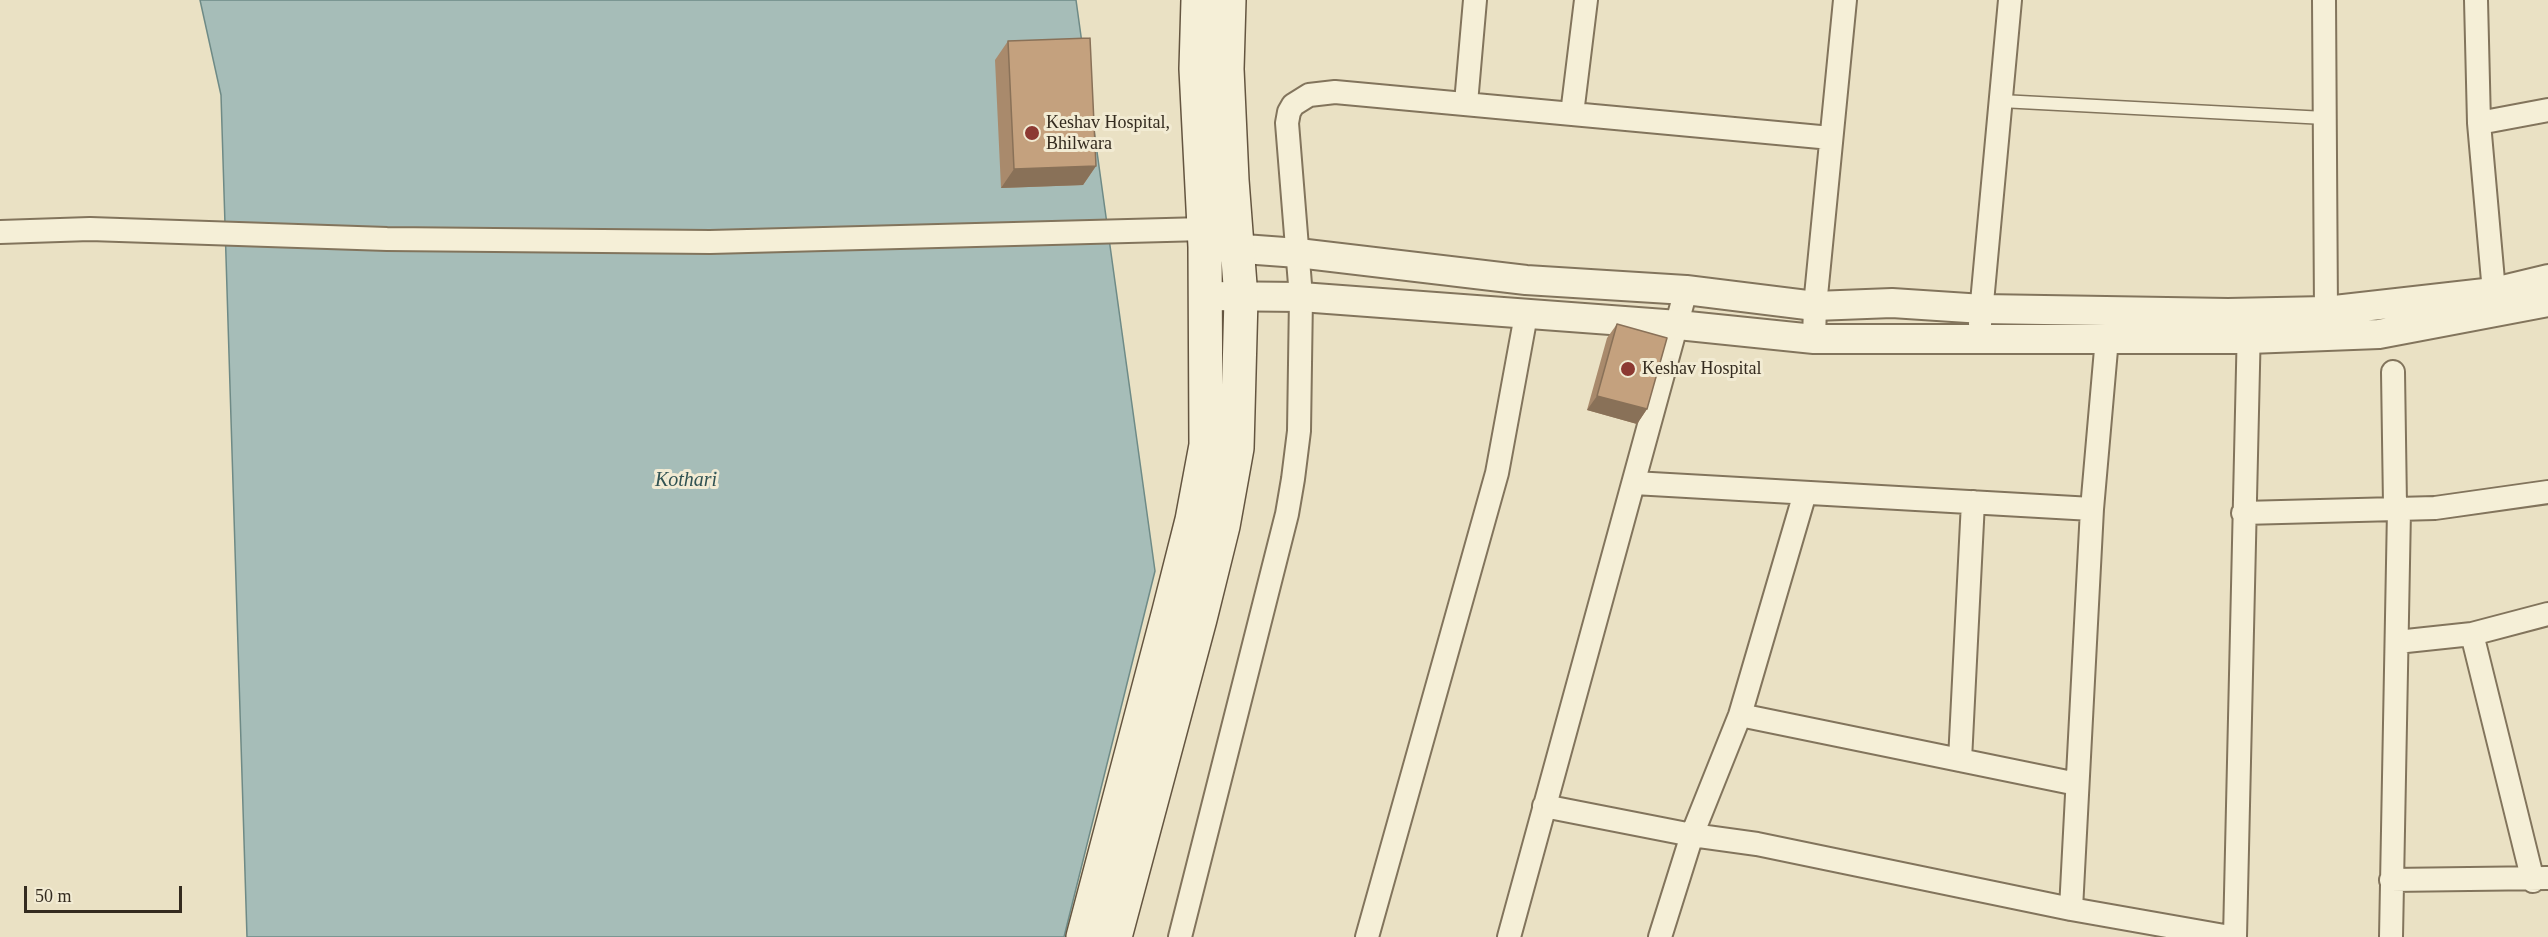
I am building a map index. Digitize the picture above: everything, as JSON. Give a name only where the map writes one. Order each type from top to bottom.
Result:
[{"type":"main road","points":[[1083,937],[1192,519],[1206,445],[1205,238],[1196,69],[1198,0]]},
{"type":"main road","points":[[1115,937],[1222,526],[1237,448],[1241,298],[1227,69],[1229,0]]},
{"type":"street","points":[[1466,103],[1475,0]]},
{"type":"street","points":[[1572,114],[1586,0]]},
{"type":"street","points":[[1814,339],[1815,306],[1845,0]]},
{"type":"street","points":[[1976,339],[1983,309],[2010,0]]},
{"type":"street","points":[[2324,0],[2326,311]]},
{"type":"street","points":[[2476,0],[2479,123],[2494,292]]},
{"type":"street","points":[[1180,937],[1287,513],[1299,431],[1301,297],[1287,123],[1289,112],[1300,99],[1318,93],[1335,92],[1831,138]]},
{"type":"street","points":[[2479,123],[2548,110]]},
{"type":"street","points":[[0,232],[90,229],[387,239],[710,242],[1205,238],[1239,248],[1526,280],[1686,290],[1815,306],[1892,303],[2379,334],[2548,302]]},
{"type":"street","points":[[1206,296],[1301,297],[1678,325],[1814,339],[2107,338],[2249,326],[2326,311],[2494,292],[2548,279]]},
{"type":"street","points":[[1509,937],[1686,290]]},
{"type":"street","points":[[1367,937],[1497,473],[1526,315]]},
{"type":"street","points":[[2235,937],[2249,326]]},
{"type":"street","points":[[2071,909],[2092,509],[2107,338]]},
{"type":"street","points":[[2391,937],[2399,510],[2395,505],[2393,372]]},
{"type":"street","points":[[1635,483],[2092,509]]},
{"type":"street","points":[[2244,513],[2435,508],[2548,492]]},
{"type":"street","points":[[1660,937],[1692,835],[1740,715],[1805,493]]},
{"type":"street","points":[[1960,760],[1973,502]]},
{"type":"street","points":[[2397,642],[2472,634],[2548,614]]},
{"type":"street","points":[[2391,880],[2540,879],[2472,634]]},
{"type":"street","points":[[1740,715],[2077,784]]},
{"type":"street","points":[[1544,806],[1692,835],[1757,844],[2071,909],[2230,937]]},
{"type":"lane","points":[[2001,101],[2325,118]]},
{"type":"water","name":"Kothari","points":[[200,0],[1076,0],[1155,571],[1064,937],[247,937],[221,95]]},
{"type":"building","points":[[1090,38],[1096,166],[1014,169],[1008,41]]},
{"type":"building","points":[[1617,324],[1667,338],[1647,409],[1597,396]]},
{"type":"place","name":"Keshav Hospital, Bhilwara","points":[[1032,133]]},
{"type":"place","name":"Keshav Hospital","points":[[1628,369]]}]
